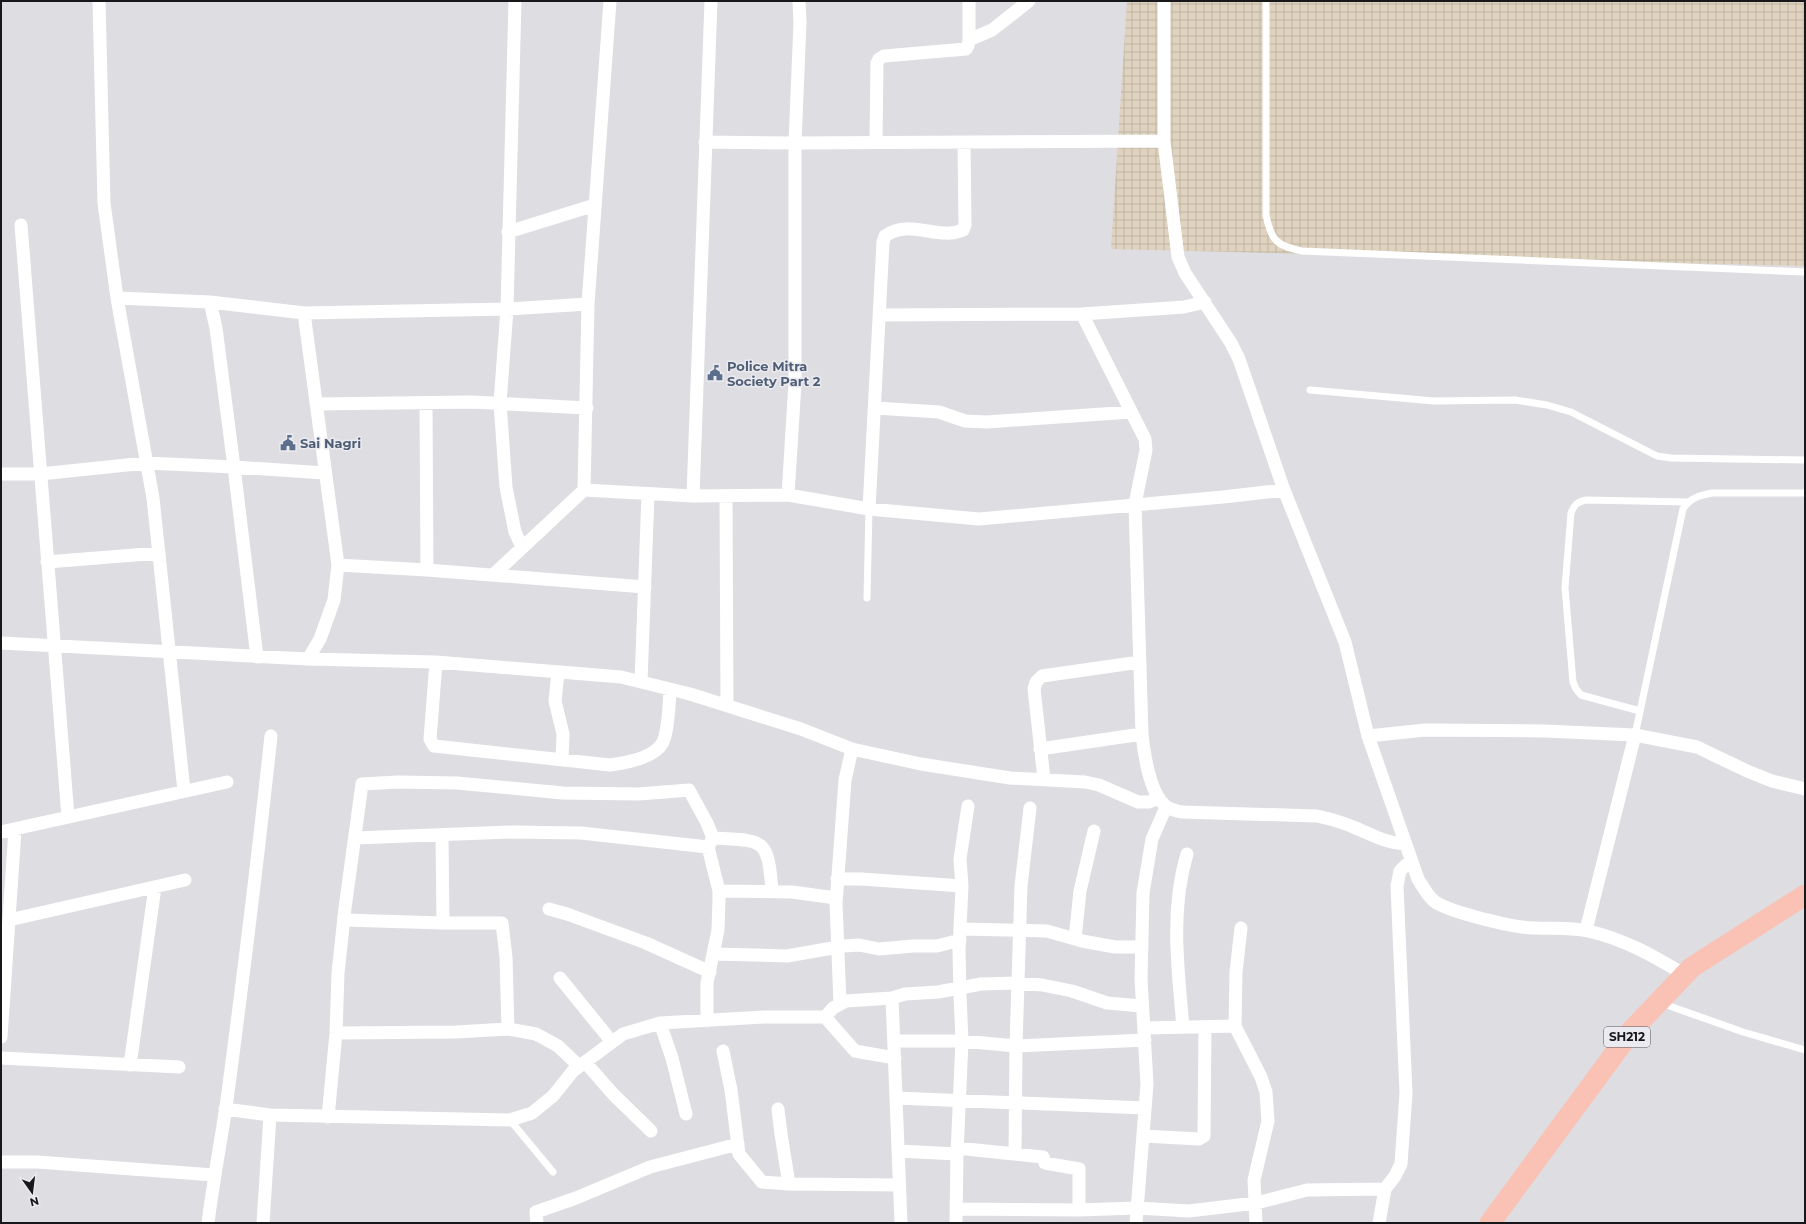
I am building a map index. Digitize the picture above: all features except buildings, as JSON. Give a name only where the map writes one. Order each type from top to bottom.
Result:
[{"type":"main road","name":"SH212","points":[[1490,1223],[1632,1030],[1692,968],[1805,895]]},
{"type":"street","points":[[99,1],[104,203],[117,298],[153,498],[184,792]]},
{"type":"street","points":[[515,1],[507,309],[500,403],[506,487],[515,532],[522,547]]},
{"type":"street","points":[[493,575],[584,490],[588,304],[610,1]]},
{"type":"street","points":[[693,496],[710,1]]},
{"type":"street","points":[[788,495],[795,383],[795,143],[800,22],[799,1]]},
{"type":"street","points":[[876,142],[877,63],[879,59],[884,56],[961,51],[968,46],[969,40],[969,1]]},
{"type":"street","points":[[969,40],[992,30],[1029,1]]},
{"type":"street","points":[[1164,1],[1164,141],[1178,257],[1184,273],[1231,343],[1239,359],[1284,490],[1345,642],[1368,736],[1418,879],[1427,894],[1436,902],[1447,907],[1483,919],[1522,927],[1570,928],[1586,930],[1625,942],[1655,956],[1684,976]]},
{"type":"street","points":[[705,142],[964,143],[1164,141]]},
{"type":"street","points":[[869,509],[883,242],[885,236],[900,228],[950,233],[963,230],[965,225],[964,143]]},
{"type":"street","points":[[508,232],[595,205]]},
{"type":"street","points":[[21,225],[68,817]]},
{"type":"street","points":[[117,298],[210,302],[304,313],[507,309],[588,304]]},
{"type":"street","points":[[210,302],[216,328],[257,657]]},
{"type":"street","points":[[880,315],[1082,314],[1184,306],[1204,302]]},
{"type":"street","points":[[304,313],[338,565],[334,600],[320,639],[308,659]]},
{"type":"street","points":[[1082,314],[1143,433],[1146,450],[1135,504],[1142,734],[1146,761],[1162,803],[1152,839],[1143,893],[1141,979],[1147,1084],[1136,1223]]},
{"type":"street","points":[[426,403],[427,570]]},
{"type":"street","points":[[316,404],[500,403],[586,408]]},
{"type":"street","points":[[875,408],[933,411],[965,421],[987,422],[1131,412]]},
{"type":"street","points":[[1,474],[40,474],[146,463],[325,473]]},
{"type":"street","points":[[584,490],[693,496],[788,495],[869,509],[986,519],[1135,504],[1236,496],[1284,490]]},
{"type":"street","points":[[641,682],[648,494]]},
{"type":"street","points":[[726,496],[727,706]]},
{"type":"street","points":[[48,562],[158,553]]},
{"type":"street","points":[[338,565],[427,570],[645,587]]},
{"type":"street","points":[[1,643],[257,657],[436,662],[621,677],[670,689],[801,729],[852,749],[921,764],[1010,778],[1086,782],[1099,785],[1138,802],[1162,803],[1182,812],[1317,816],[1335,820],[1380,839],[1405,844]]},
{"type":"street","points":[[436,662],[430,739],[432,745],[562,760],[610,765],[627,762],[648,755],[656,750],[662,743],[665,732],[670,689]]},
{"type":"street","points":[[1044,779],[1034,689],[1036,682],[1042,676],[1140,662]]},
{"type":"street","points":[[558,672],[556,701],[562,734],[562,760]]},
{"type":"street","points":[[1368,736],[1425,730],[1545,731],[1635,735],[1697,747],[1747,771],[1772,781],[1805,789]]},
{"type":"street","points":[[1040,749],[1142,734]]},
{"type":"street","points":[[1586,930],[1635,735]]},
{"type":"street","points":[[208,1223],[251,919],[271,736]]},
{"type":"street","points":[[840,1004],[836,898],[845,780],[852,749]]},
{"type":"street","points":[[1,832],[227,782]]},
{"type":"street","points":[[328,1116],[336,1033],[338,973],[362,784],[398,782],[457,783],[563,793],[639,794],[689,790],[707,824],[719,890],[718,930],[707,983],[706,1021]]},
{"type":"street","points":[[956,1223],[957,1151],[962,1042],[960,935],[962,886],[960,859],[968,806]]},
{"type":"street","points":[[1015,1154],[1016,1046],[1021,886],[1030,808]]},
{"type":"street","points":[[1,1037],[14,830]]},
{"type":"street","points":[[1075,939],[1080,891],[1094,831]]},
{"type":"street","points":[[355,838],[513,832],[581,833],[710,843],[757,842],[764,848],[767,854],[770,866],[772,891]]},
{"type":"street","points":[[442,835],[443,923]]},
{"type":"street","points":[[1183,1027],[1177,965],[1177,917],[1182,872],[1187,854]]},
{"type":"street","points":[[1379,1223],[1385,1188],[1395,1176],[1401,1164],[1406,1093],[1397,886],[1400,871],[1411,860]]},
{"type":"street","points":[[837,879],[861,878],[962,886]]},
{"type":"street","points":[[9,920],[185,880]]},
{"type":"street","points":[[130,1065],[155,887]]},
{"type":"street","points":[[719,890],[772,891],[836,898]]},
{"type":"street","points":[[549,910],[567,914],[646,943],[710,972]]},
{"type":"street","points":[[344,920],[502,923],[506,957],[508,1029]]},
{"type":"street","points":[[1241,928],[1236,972],[1235,1026],[1257,1067],[1266,1092],[1268,1121],[1254,1180],[1256,1223]]},
{"type":"street","points":[[714,954],[787,956],[859,945],[879,950],[913,946],[937,946],[960,935],[1020,930],[1047,931],[1075,939],[1114,947],[1142,947]]},
{"type":"street","points":[[560,978],[612,1042]]},
{"type":"street","points":[[825,1017],[833,1008],[846,1001],[892,998],[904,994],[938,992],[981,984],[1018,983],[1042,985],[1072,991],[1107,1003],[1142,1006]]},
{"type":"street","points":[[892,998],[901,1223]]},
{"type":"street","points":[[225,1109],[270,1115],[510,1120],[532,1114],[553,1096],[573,1071],[623,1034],[660,1023],[765,1017],[825,1017],[855,1050],[894,1058]]},
{"type":"street","points":[[660,1023],[672,1058],[686,1114]]},
{"type":"street","points":[[894,1041],[962,1042],[1016,1046],[1144,1034],[1183,1027],[1235,1026]]},
{"type":"street","points":[[1143,1136],[1199,1139],[1204,1136],[1205,1027]]},
{"type":"street","points":[[336,1033],[448,1032],[508,1029],[536,1034],[558,1046],[582,1064],[651,1131]]},
{"type":"street","points":[[723,1051],[731,1090],[739,1154],[762,1182],[789,1184],[900,1185]]},
{"type":"street","points":[[1,1058],[179,1067]]},
{"type":"street","points":[[896,1098],[1145,1108]]},
{"type":"street","points":[[778,1109],[780,1134],[789,1184]]},
{"type":"street","points":[[263,1223],[270,1115]]},
{"type":"street","points":[[537,1223],[536,1212],[576,1198],[650,1167],[738,1144]]},
{"type":"street","points":[[898,1151],[957,1151],[1043,1157],[1045,1163],[1079,1169],[1079,1210]]},
{"type":"street","points":[[1,1162],[37,1162],[214,1175]]},
{"type":"street","points":[[956,1209],[1079,1210],[1137,1208],[1189,1211],[1256,1203],[1307,1190],[1385,1188]]},
{"type":"lane","points":[[1266,1],[1266,215],[1269,232],[1278,244],[1287,249],[1302,252],[1805,272]]},
{"type":"lane","points":[[1310,390],[1434,401],[1514,400],[1546,405],[1571,412],[1657,456],[1671,458],[1805,460]]},
{"type":"lane","points":[[1635,735],[1683,509],[1688,502],[1699,496],[1712,493],[1805,493]]},
{"type":"lane","points":[[1640,711],[1581,695],[1573,682],[1564,588],[1571,513],[1574,505],[1578,502],[1586,500],[1688,502]]},
{"type":"lane","points":[[867,598],[869,509]]},
{"type":"lane","points":[[1659,1002],[1743,1032],[1805,1050]]},
{"type":"lane","points":[[510,1120],[553,1172]]},
{"type":"shaded area","points":[[1127,1],[1805,1],[1805,266],[1111,249]]},
{"type":"place","name":"Police Mitra Society Part 2","points":[[715,373]]},
{"type":"place","name":"Sai Nagri","points":[[288,443]]}]
